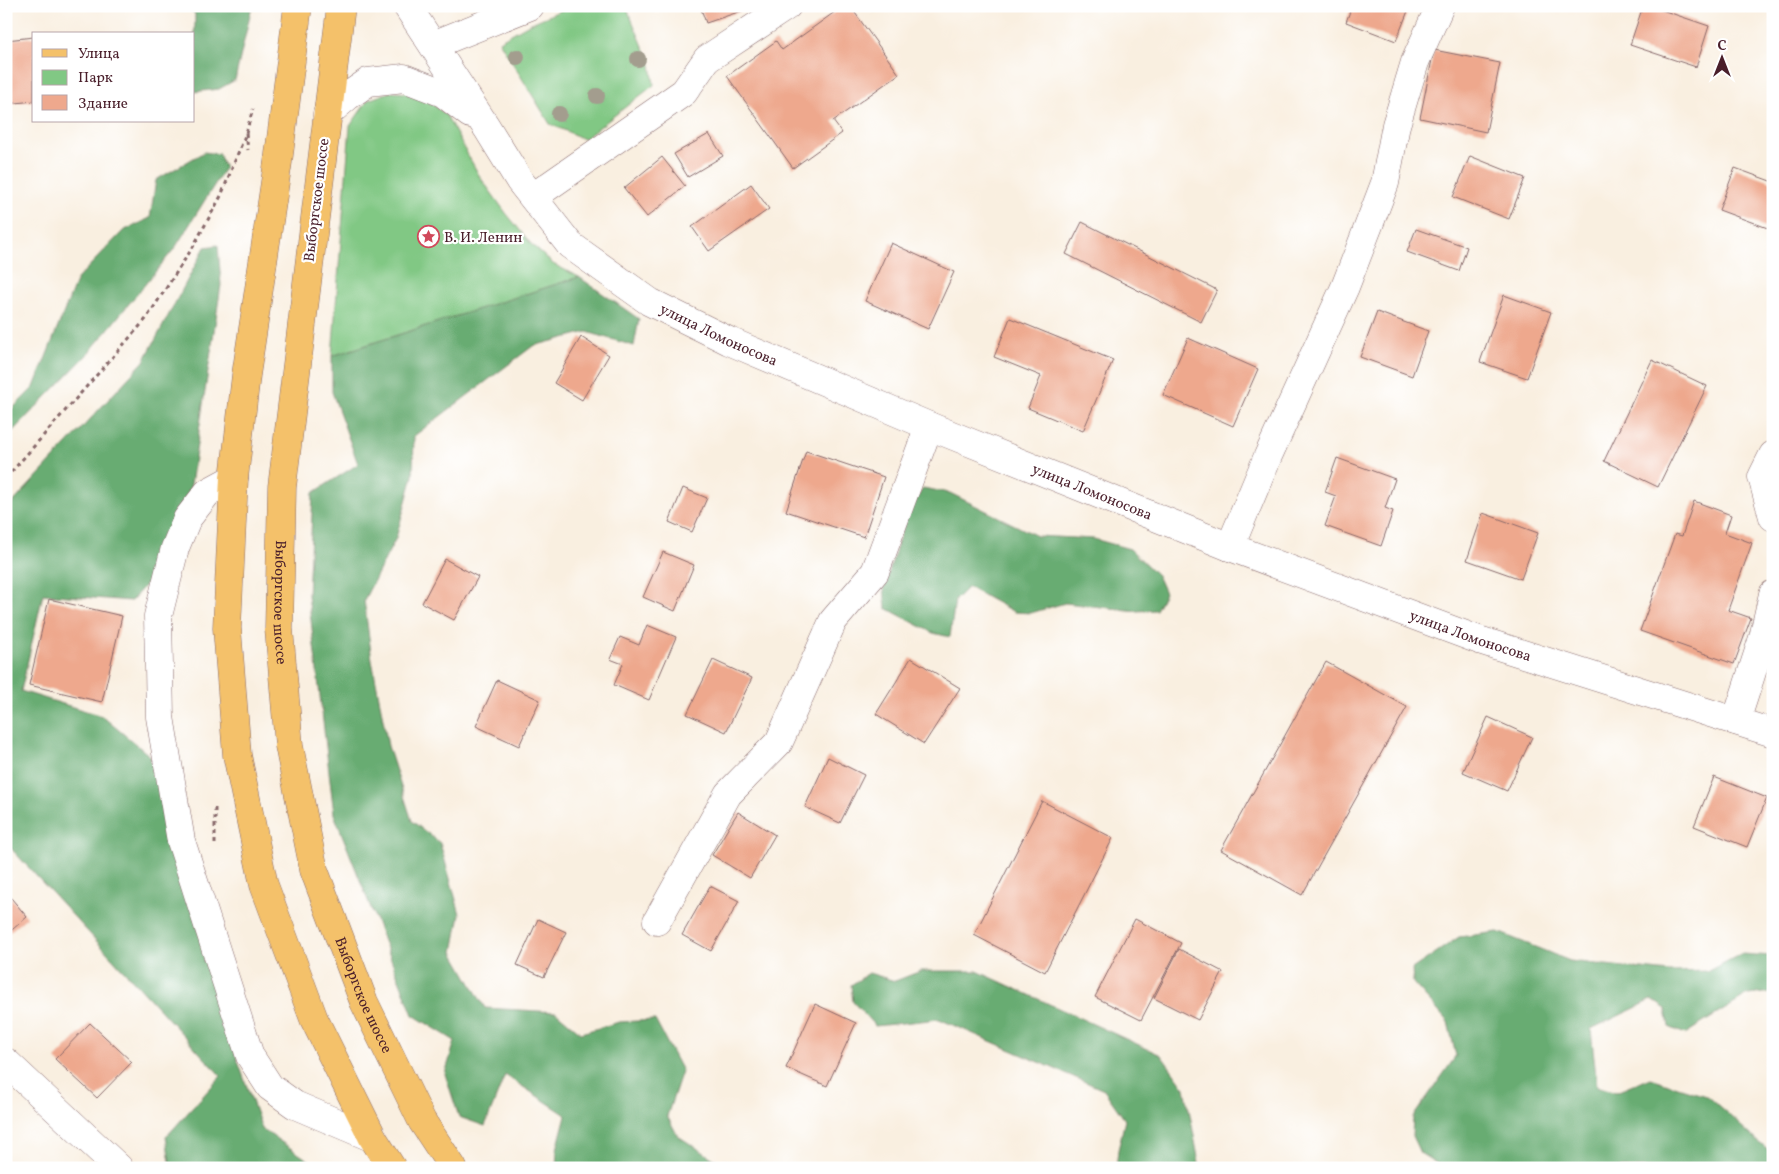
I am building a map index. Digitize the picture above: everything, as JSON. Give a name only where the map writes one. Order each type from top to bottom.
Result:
[{"type":"main road","points":[[298,6],[278,162],[246,374],[234,478],[227,628],[237,755],[264,885],[314,1019],[373,1138],[392,1168]]},
{"type":"main road","name":"Выборгское шоссе","points":[[341,6],[282,486],[278,628],[289,746],[314,870],[364,1002],[422,1121],[453,1168]]},
{"type":"street","name":"улица Ломоносова","points":[[406,6],[519,180],[570,245],[650,302],[729,341],[929,426],[1230,547],[1479,640],[1773,733]]},
{"type":"street","points":[[433,45],[530,6]]},
{"type":"street","points":[[533,197],[684,92],[707,59],[787,6]]},
{"type":"street","points":[[1230,547],[1275,439],[1345,287],[1384,183],[1396,125],[1415,62],[1440,6]]},
{"type":"street","name":"улица Ломоносова","points":[[327,114],[368,82],[404,78],[443,93],[487,128]]},
{"type":"street","points":[[657,921],[728,794],[779,742],[833,621],[875,572],[929,426]]},
{"type":"street","points":[[1773,456],[1762,477],[1773,517]]},
{"type":"street","points":[[234,478],[208,492],[187,519],[175,548],[158,616],[160,717],[181,841],[250,1056],[270,1087],[295,1105],[373,1138]]},
{"type":"street","points":[[1736,721],[1763,638],[1773,594]]},
{"type":"street","points":[[6,1062],[119,1168]]},
{"type":"path","points":[[6,478],[146,319],[193,247],[220,196],[246,133]]},
{"type":"path","points":[[215,850],[216,798]]},
{"type":"green space","points":[[187,6],[252,6],[235,80],[219,89],[195,92],[195,14]]},
{"type":"green space","points":[[571,6],[626,6],[651,65],[654,85],[584,139],[550,124],[499,41],[529,24]]},
{"type":"green space","points":[[390,92],[420,94],[446,115],[480,177],[531,244],[553,264],[579,277],[332,356],[350,126],[368,100]]},
{"type":"green space","points":[[204,152],[219,154],[225,168],[175,248],[86,356],[6,438],[6,415],[34,387],[77,279],[123,231],[150,218],[156,180]]},
{"type":"green space","points":[[218,245],[221,285],[190,491],[174,515],[148,582],[131,601],[43,594],[21,691],[102,716],[150,756],[234,1050],[262,1129],[320,1168],[171,1168],[166,1137],[221,1076],[6,843],[6,510],[144,361],[205,247]]},
{"type":"green space","points":[[579,277],[639,319],[634,346],[587,332],[533,346],[414,436],[413,476],[396,538],[364,600],[372,660],[388,746],[412,821],[440,843],[460,914],[453,952],[485,1008],[556,1012],[581,1033],[619,1022],[655,1020],[682,1071],[667,1116],[678,1136],[728,1168],[556,1168],[557,1149],[566,1115],[505,1075],[485,1126],[459,1117],[445,1074],[455,1041],[413,1015],[334,814],[308,595],[313,493],[358,464],[332,392],[332,356]]},
{"type":"green space","points":[[923,488],[950,493],[1037,536],[1094,539],[1130,549],[1157,575],[1165,593],[1156,610],[1137,611],[1065,603],[1031,613],[1014,612],[968,587],[955,600],[950,637],[933,633],[886,608],[884,589],[905,519]]},
{"type":"green space","points":[[1498,932],[1570,961],[1669,972],[1708,971],[1741,954],[1773,956],[1773,992],[1748,995],[1685,1034],[1669,1027],[1666,1009],[1652,1000],[1591,1029],[1597,1086],[1616,1092],[1650,1078],[1709,1097],[1773,1155],[1773,1168],[1444,1168],[1420,1153],[1412,1136],[1413,1117],[1456,1056],[1448,1022],[1413,983],[1412,969],[1459,937]]},
{"type":"green space","points":[[921,971],[977,971],[1161,1055],[1185,1088],[1200,1168],[1116,1168],[1125,1120],[1104,1090],[939,1019],[875,1026],[853,1002],[851,985],[869,973],[895,981]]},
{"type":"building","points":[[700,6],[753,6],[753,7],[706,23]]},
{"type":"building","points":[[843,6],[850,6],[899,74],[833,121],[842,133],[793,168],[727,76],[776,41],[782,50]]},
{"type":"building","points":[[1352,6],[1410,6],[1396,41],[1346,22]]},
{"type":"building","points":[[1643,6],[1650,6],[1709,26],[1696,67],[1630,45]]},
{"type":"building","points":[[32,37],[32,101],[6,104],[6,40]]},
{"type":"building","points":[[1434,50],[1500,63],[1486,132],[1420,118]]},
{"type":"building","points":[[709,134],[723,156],[688,177],[674,154]]},
{"type":"building","points":[[1470,156],[1525,178],[1509,219],[1453,197]]},
{"type":"building","points":[[662,157],[685,186],[647,217],[624,188]]},
{"type":"building","points":[[1735,168],[1773,182],[1773,230],[1719,210]]},
{"type":"building","points":[[751,184],[769,209],[709,251],[692,227]]},
{"type":"building","points":[[1082,222],[1217,290],[1201,322],[1066,254]]},
{"type":"building","points":[[1416,229],[1467,247],[1459,271],[1407,252]]},
{"type":"building","points":[[891,243],[954,272],[928,329],[865,301]]},
{"type":"building","points":[[1504,295],[1551,312],[1527,378],[1480,362]]},
{"type":"building","points":[[1377,312],[1428,331],[1412,376],[1360,357]]},
{"type":"building","points":[[1010,318],[1113,360],[1083,431],[1028,408],[1041,376],[994,357]]},
{"type":"building","points":[[581,337],[609,355],[582,400],[554,383]]},
{"type":"building","points":[[1188,338],[1258,369],[1233,426],[1163,395]]},
{"type":"building","points":[[1652,360],[1707,386],[1658,487],[1604,461]]},
{"type":"building","points":[[806,451],[884,477],[864,537],[786,511]]},
{"type":"building","points":[[1337,458],[1395,479],[1385,508],[1393,511],[1381,546],[1325,526],[1336,496],[1325,492]]},
{"type":"building","points":[[683,488],[707,498],[692,532],[669,522]]},
{"type":"building","points":[[1694,501],[1731,515],[1725,533],[1752,543],[1728,610],[1751,618],[1734,664],[1640,631],[1675,534],[1682,536]]},
{"type":"building","points":[[1483,513],[1538,533],[1521,579],[1467,560]]},
{"type":"building","points":[[663,552],[694,565],[675,611],[643,597]]},
{"type":"building","points":[[445,559],[478,577],[454,620],[422,603]]},
{"type":"building","points":[[49,599],[122,616],[102,702],[29,685]]},
{"type":"building","points":[[647,625],[676,637],[649,700],[614,685],[623,664],[610,659],[620,637],[639,645]]},
{"type":"building","points":[[911,658],[960,688],[924,744],[876,714]]},
{"type":"building","points":[[713,660],[752,678],[726,732],[687,714]]},
{"type":"building","points":[[1326,662],[1407,707],[1302,895],[1221,850]]},
{"type":"building","points":[[497,680],[540,700],[519,746],[476,726]]},
{"type":"building","points":[[1488,717],[1532,737],[1507,791],[1463,772]]},
{"type":"building","points":[[828,757],[864,775],[840,823],[805,807]]},
{"type":"building","points":[[1714,777],[1767,798],[1747,847],[1694,826]]},
{"type":"building","points":[[1042,801],[1113,838],[1045,972],[974,935]]},
{"type":"building","points":[[738,812],[775,835],[750,878],[712,855]]},
{"type":"building","points":[[710,886],[739,901],[711,951],[682,935]]},
{"type":"building","points":[[6,892],[27,917],[6,935]]},
{"type":"building","points":[[538,919],[566,932],[544,977],[517,965]]},
{"type":"building","points":[[1135,919],[1181,943],[1141,1020],[1095,997]]},
{"type":"building","points":[[1179,949],[1223,972],[1198,1020],[1154,998]]},
{"type":"building","points":[[815,1004],[856,1023],[827,1086],[786,1068]]},
{"type":"building","points":[[90,1023],[132,1062],[97,1098],[55,1059]]},
{"type":"place","name":"В. И. Ленин","points":[[428,237]]}]
